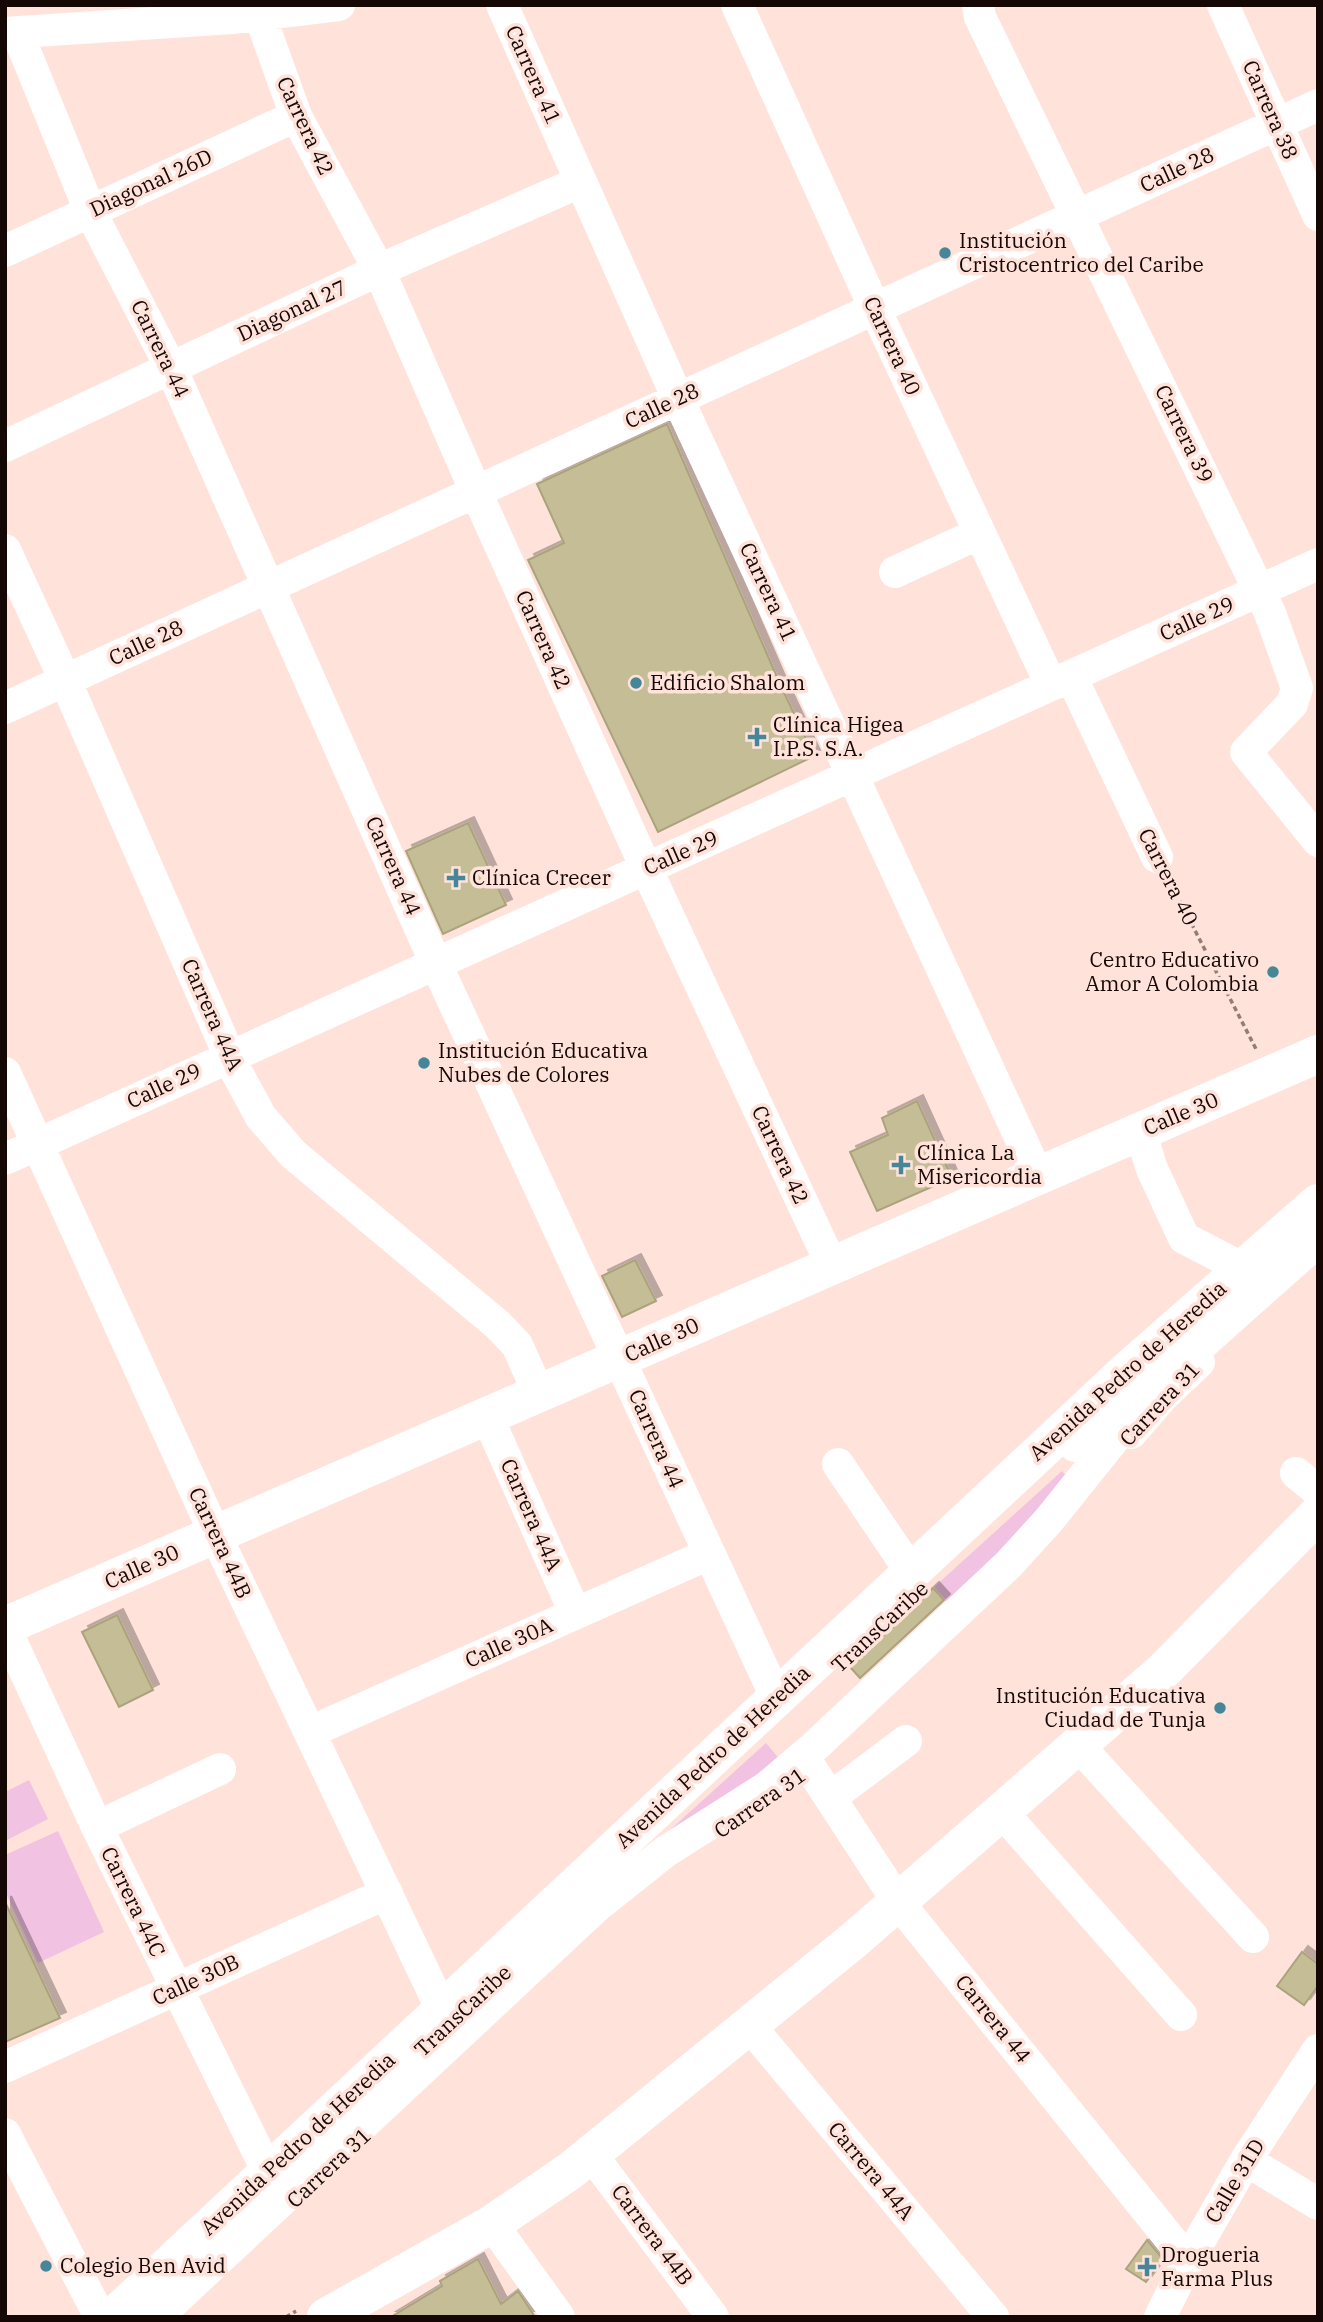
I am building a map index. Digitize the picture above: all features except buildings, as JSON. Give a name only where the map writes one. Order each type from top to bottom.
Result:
[{"type":"main road","name":"Calle 30","points":[[5,1627],[1318,1054]]},
{"type":"main road","name":"Avenida Pedro de Heredia","points":[[113,2317],[1129,1369],[1318,1203]]},
{"type":"main road","points":[[326,2317],[492,2224],[591,2154],[898,1902],[1002,1812],[1181,1654],[1318,1514]]},
{"type":"street","points":[[11,32],[339,5]]},
{"type":"street","name":"Carrera 41","points":[[502,5],[678,399],[1038,1176]]},
{"type":"street","name":"Carrera 40","points":[[737,5],[980,533],[1157,857]]},
{"type":"street","name":"Carrera 39","points":[[978,5],[980,17],[1260,590],[1297,688],[1292,704],[1246,752],[1318,841]]},
{"type":"street","name":"Carrera 38","points":[[1223,5],[1318,215]]},
{"type":"street","name":"Carrera 42","points":[[241,12],[379,270],[646,868],[832,1266]]},
{"type":"street","name":"Carrera 44","points":[[11,32],[90,211],[171,368],[436,964],[776,1698]]},
{"type":"street","name":"Calle 28","points":[[5,708],[1318,105]]},
{"type":"street","name":"Diagonal 26D","points":[[5,251],[296,116]]},
{"type":"street","name":"Diagonal 27","points":[[5,446],[379,270],[580,182]]},
{"type":"street","points":[[895,572],[980,533]]},
{"type":"street","name":"Carrera 44A","points":[[5,550],[230,1056],[261,1117],[293,1154],[498,1325],[517,1345],[539,1394]]},
{"type":"street","name":"Calle 29","points":[[5,1159],[1318,564]]},
{"type":"street","name":"Carrera 44B","points":[[5,1073],[215,1534],[442,2010]]},
{"type":"street","points":[[1140,1131],[1152,1169],[1184,1238],[1242,1268]]},
{"type":"street","name":"TransCaribe","points":[[134,2317],[1318,1222]]},
{"type":"street","name":"TransCaribe","points":[[157,2317],[596,1907],[665,1852],[753,1797],[795,1764],[960,1612],[1033,1538],[1163,1380],[1318,1241]]},
{"type":"street","name":"Carrera 31","points":[[170,2317],[614,1902],[665,1866],[772,1799],[810,1768],[1017,1577],[1058,1532],[1134,1429],[1164,1395],[1318,1255]]},
{"type":"street","name":"Carrera 44A","points":[[487,1416],[575,1613]]},
{"type":"street","points":[[838,1464],[911,1572]]},
{"type":"street","name":"Calle 30A","points":[[310,1732],[709,1554]]},
{"type":"street","name":"Carrera 44C","points":[[5,1627],[97,1827],[268,2172]]},
{"type":"street","points":[[830,1798],[906,1741]]},
{"type":"street","points":[[1078,1745],[1253,1937]]},
{"type":"street","name":"Carrera 44","points":[[810,1768],[898,1902],[1188,2261]]},
{"type":"street","points":[[97,1827],[220,1769]]},
{"type":"street","points":[[1002,1812],[1181,2015]]},
{"type":"street","name":"Calle 30B","points":[[5,2067],[387,1893]]},
{"type":"street","name":"Carrera 44A","points":[[749,2025],[993,2317]]},
{"type":"street","name":"Calle 31D","points":[[1160,2317],[1188,2261],[1246,2160],[1318,2050]]},
{"type":"street","points":[[5,2134],[100,2317]]},
{"type":"street","name":"Carrera 44B","points":[[591,2154],[713,2317]]},
{"type":"street","points":[[1246,2160],[1318,2204]]},
{"type":"street","points":[[492,2224],[559,2317]]},
{"type":"path","name":"Carrera 40","points":[[1157,857],[1269,1075]]},
{"type":"shaded area","points":[[1062,1471],[1069,1479],[949,1604],[933,1588]]},
{"type":"shaded area","points":[[766,1743],[782,1762],[649,1849]]},
{"type":"shaded area","points":[[29,1780],[48,1819],[5,1841],[5,1792]]},
{"type":"shaded area","points":[[58,1831],[104,1932],[38,1963],[5,1891],[5,1855]]},
{"type":"place","name":"Institución Cristocentrico del Caribe","points":[[945,253]]},
{"type":"place","name":"Edificio Shalom","points":[[636,683]]},
{"type":"place","name":"Clínica Higea I.P.S. S.A.","points":[[757,737]]},
{"type":"place","name":"Clínica Crecer","points":[[456,878]]},
{"type":"place","name":"Centro Educativo Amor A Colombia","points":[[1273,972]]},
{"type":"place","name":"Institución Educativa Nubes de Colores","points":[[424,1063]]},
{"type":"place","name":"Clínica La Misericordia","points":[[901,1165]]},
{"type":"place","name":"Institución Educativa Ciudad de Tunja","points":[[1220,1708]]},
{"type":"place","name":"Colegio Ben Avid","points":[[46,2266]]},
{"type":"place","name":"Drogueria Farma Plus","points":[[1147,2267]]}]
